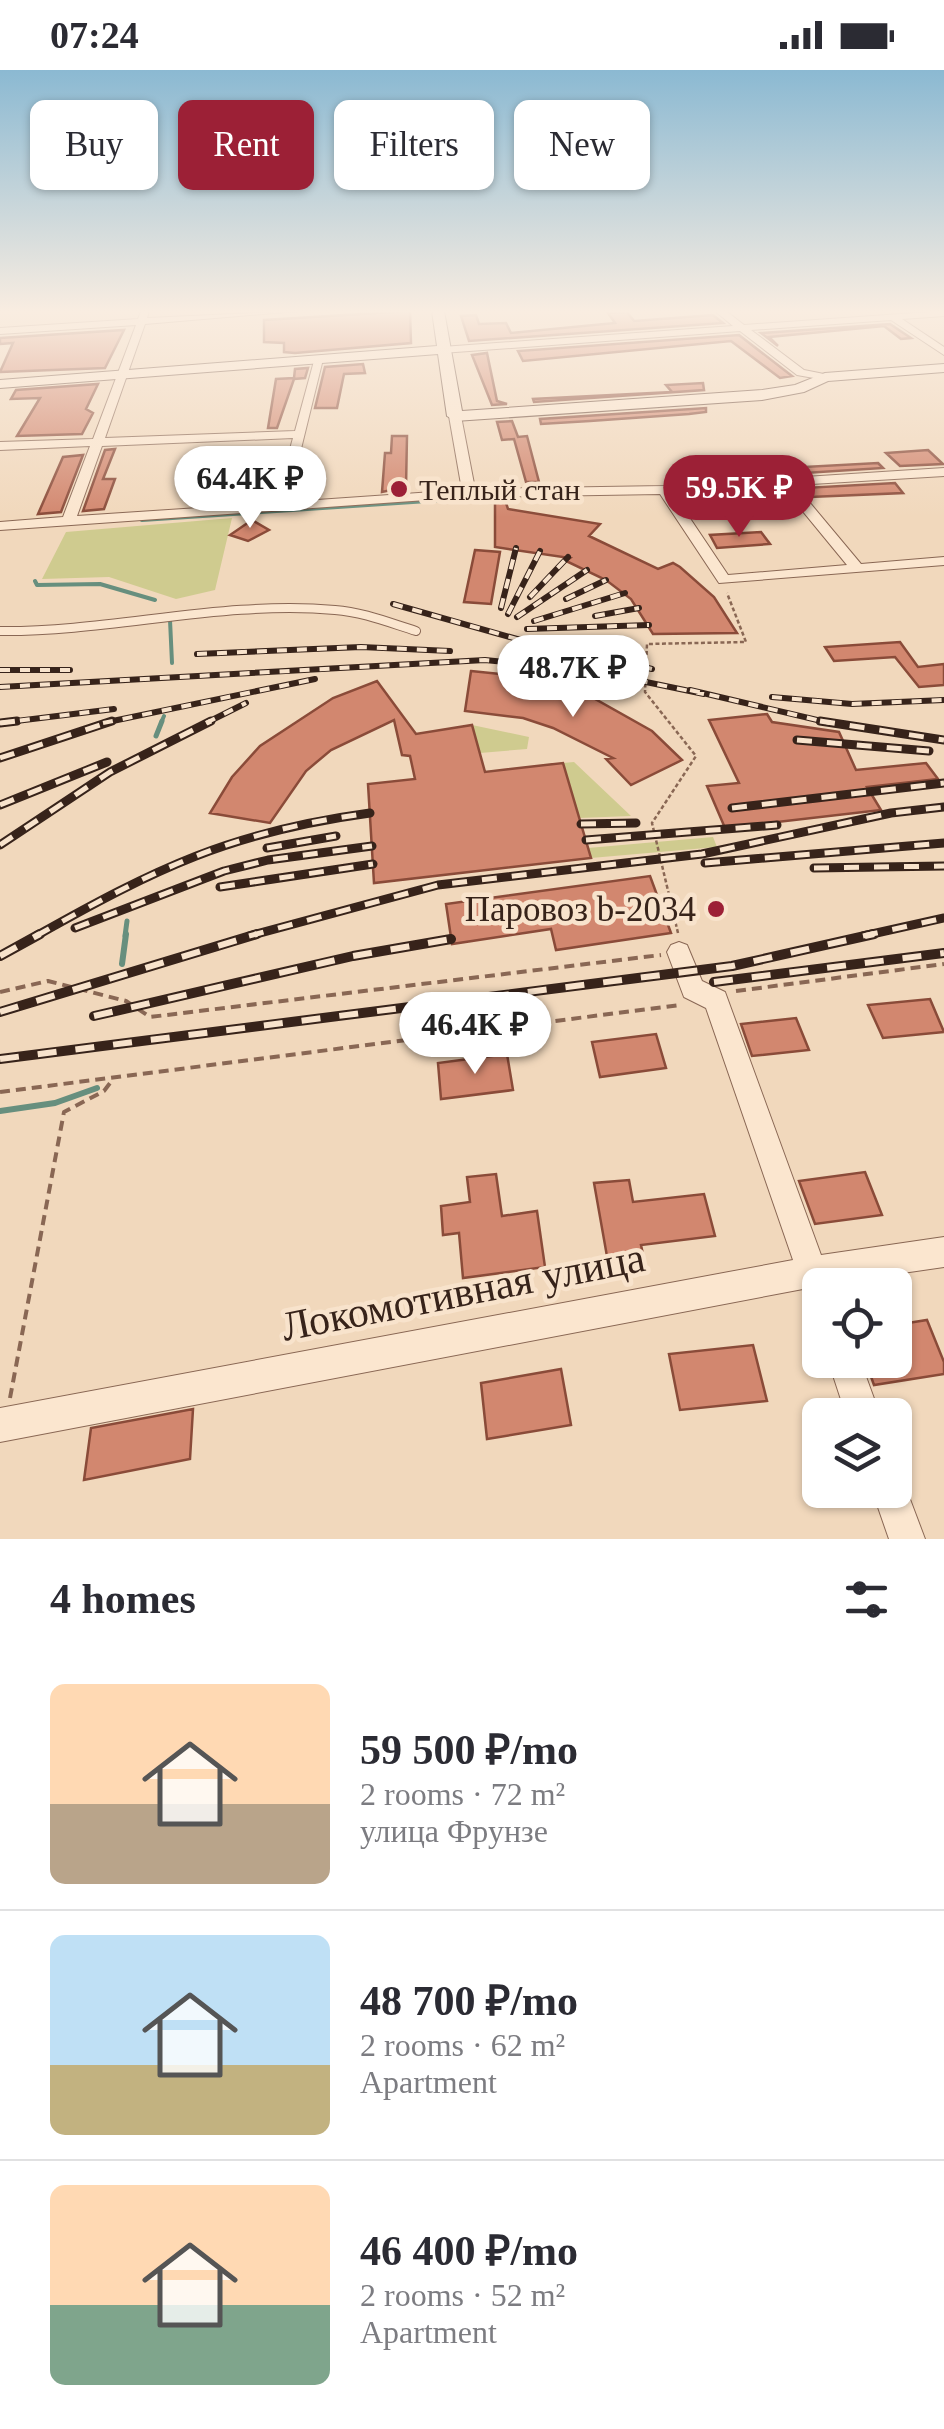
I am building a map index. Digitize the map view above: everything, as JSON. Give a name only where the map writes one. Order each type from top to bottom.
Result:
[{"type":"street","points":[[0,384],[60,380]]},
{"type":"street","points":[[68,522],[121,380]]},
{"type":"street","points":[[280,508],[314,380]]},
{"type":"street","points":[[448,380],[469,493]]},
{"type":"street","points":[[455,416],[762,396],[819,380]]},
{"type":"street","points":[[0,446],[301,434]]},
{"type":"street","points":[[0,526],[469,493],[664,490],[944,472]]},
{"type":"street","points":[[786,482],[856,567]]},
{"type":"street","points":[[664,490],[725,586],[856,567],[944,561]]},
{"type":"street","points":[[679,952],[693,989],[713,997],[811,1268]]},
{"type":"street","name":"Локомотивная улица","points":[[878,1268],[944,1252]]},
{"type":"street","name":"Локомотивная улица","points":[[3,1424],[802,1285]]},
{"type":"street","points":[[896,1508],[907,1539]]},
{"type":"lane","points":[[0,631],[106,630],[190,615],[317,610],[354,613],[416,631]]},
{"type":"path","points":[[0,992],[48,982],[126,1001],[150,1018],[679,952],[664,863],[652,824],[696,756],[645,692],[647,644],[746,642],[725,586]]},
{"type":"path","points":[[0,1092],[944,964]]},
{"type":"path","points":[[3,1424],[64,1112],[104,1090],[114,1077]]},
{"type":"shaded area","points":[[232,518],[215,590],[176,599],[109,577],[42,579],[66,532]]},
{"type":"shaded area","points":[[472,725],[529,737],[527,749],[480,753]]},
{"type":"shaded area","points":[[574,762],[631,816],[579,818],[563,763]]},
{"type":"shaded area","points":[[713,837],[717,847],[591,858],[588,848]]},
{"type":"building","points":[[276,380],[294,380],[277,428],[268,428]]},
{"type":"building","points":[[322,380],[343,380],[337,408],[315,408]]},
{"type":"building","points":[[482,380],[493,380],[497,401],[507,404],[492,405]]},
{"type":"building","points":[[703,383],[704,390],[534,402],[533,399],[672,392],[666,385]]},
{"type":"building","points":[[98,384],[86,409],[93,413],[82,434],[17,436],[40,398],[11,399],[16,390]]},
{"type":"building","points":[[706,408],[706,412],[689,414],[590,421],[541,424],[540,419]]},
{"type":"building","points":[[512,421],[518,437],[527,436],[539,482],[526,482],[514,439],[502,440],[497,422]]},
{"type":"building","points":[[392,436],[407,436],[406,487],[382,492],[385,453],[391,453]]},
{"type":"building","points":[[115,449],[103,479],[115,479],[104,509],[83,511],[105,450]]},
{"type":"building","points":[[928,450],[943,464],[900,466],[886,453]]},
{"type":"building","points":[[83,455],[61,512],[38,514],[63,457]]},
{"type":"building","points":[[878,463],[883,468],[789,474],[784,468]]},
{"type":"building","points":[[895,483],[903,493],[810,497],[803,488]]},
{"type":"building","points":[[495,500],[505,500],[508,509],[600,524],[589,536],[658,569],[673,563],[714,597],[737,633],[653,634],[631,599],[606,580],[566,561],[570,558],[495,547]]},
{"type":"building","points":[[252,520],[269,530],[248,541],[230,535]]},
{"type":"building","points":[[761,532],[770,544],[717,548],[710,535]]},
{"type":"building","points":[[475,550],[500,552],[491,604],[464,602]]},
{"type":"building","points":[[900,642],[918,667],[944,664],[944,685],[919,687],[895,657],[834,661],[825,647]]},
{"type":"building","points":[[471,671],[538,678],[579,690],[652,731],[682,760],[631,785],[606,759],[613,758],[553,728],[523,718],[465,711]]},
{"type":"building","points":[[377,681],[416,734],[472,725],[485,772],[563,763],[591,858],[374,883],[368,784],[415,779],[410,756],[402,755],[394,720],[331,750],[306,771],[270,823],[210,813],[232,777],[260,746],[333,698]]},
{"type":"building","points":[[767,714],[772,722],[839,732],[856,770],[926,763],[938,779],[867,787],[881,810],[725,828],[707,786],[739,783],[709,720]]},
{"type":"building","points":[[650,876],[671,933],[556,950],[551,929],[452,944],[446,904]]},
{"type":"building","points":[[930,999],[944,1032],[883,1038],[868,1005]]},
{"type":"building","points":[[796,1018],[809,1050],[752,1056],[741,1024]]},
{"type":"building","points":[[656,1034],[666,1068],[600,1077],[592,1042]]},
{"type":"building","points":[[507,1054],[513,1090],[441,1099],[438,1063]]},
{"type":"building","points":[[865,1172],[882,1215],[815,1224],[799,1181]]},
{"type":"building","points":[[496,1174],[502,1216],[537,1211],[545,1267],[463,1278],[459,1233],[443,1235],[441,1206],[470,1202],[467,1177]]},
{"type":"building","points":[[629,1180],[633,1202],[704,1194],[715,1236],[641,1245],[644,1259],[608,1262],[594,1183]]},
{"type":"building","points":[[927,1320],[944,1362],[944,1374],[874,1385],[871,1378],[912,1378],[912,1322]]},
{"type":"building","points":[[753,1345],[767,1401],[680,1410],[669,1354]]},
{"type":"building","points":[[561,1369],[571,1425],[487,1439],[481,1383]]},
{"type":"building","points":[[193,1409],[190,1459],[84,1480],[91,1428]]},
{"type":"waterway","points":[[142,520],[458,499]]},
{"type":"waterway","points":[[35,581],[37,585],[100,584],[155,600]]},
{"type":"waterway","points":[[170,620],[172,663]]},
{"type":"waterway","points":[[161,723],[164,716]]},
{"type":"waterway","points":[[156,736],[162,721]]},
{"type":"waterway","points":[[125,936],[127,921]]},
{"type":"waterway","points":[[122,964],[126,934]]},
{"type":"waterway","points":[[0,1111],[55,1103],[97,1088]]},
{"type":"railway","points":[[501,608],[516,548]]},
{"type":"railway","points":[[508,614],[540,551]]},
{"type":"railway","points":[[530,597],[568,557]]},
{"type":"railway","points":[[517,617],[587,570]]},
{"type":"railway","points":[[566,599],[606,580]]},
{"type":"railway","points":[[534,621],[625,593]]},
{"type":"railway","points":[[393,604],[595,661]]},
{"type":"railway","points":[[595,616],[639,608]]},
{"type":"railway","points":[[527,629],[649,625]]},
{"type":"railway","points":[[197,654],[361,647],[450,651]]},
{"type":"railway","points":[[584,652],[652,669]]},
{"type":"railway","points":[[0,687],[485,660],[588,670],[704,694]]},
{"type":"railway","points":[[0,670],[70,670]]},
{"type":"railway","points":[[111,721],[315,679]]},
{"type":"railway","points":[[690,690],[824,722]]},
{"type":"railway","points":[[772,697],[852,704],[944,700]]},
{"type":"railway","points":[[206,723],[246,703]]},
{"type":"railway","points":[[17,721],[0,723],[114,709]]},
{"type":"railway","points":[[0,758],[111,721]]},
{"type":"railway","points":[[103,723],[111,721]]},
{"type":"railway","points":[[0,845],[110,772],[211,721]]},
{"type":"railway","points":[[820,721],[824,722]]},
{"type":"railway","points":[[824,722],[944,740]]},
{"type":"railway","points":[[824,722],[830,723]]},
{"type":"railway","points":[[797,740],[929,751]]},
{"type":"railway","points":[[0,805],[107,762]]},
{"type":"railway","points":[[732,808],[944,783]]},
{"type":"railway","points":[[249,936],[438,885],[702,854],[891,813],[944,807]]},
{"type":"railway","points":[[36,936],[196,856],[276,831],[370,813]]},
{"type":"railway","points":[[581,824],[636,823]]},
{"type":"railway","points":[[586,840],[777,825]]},
{"type":"railway","points":[[267,848],[336,836]]},
{"type":"railway","points":[[705,863],[944,843]]},
{"type":"railway","points":[[75,928],[224,871],[268,860],[372,846]]},
{"type":"railway","points":[[220,887],[373,864]]},
{"type":"railway","points":[[814,868],[944,866]]},
{"type":"railway","points":[[863,936],[944,918]]},
{"type":"railway","points":[[0,956],[40,934]]},
{"type":"railway","points":[[0,1012],[257,934]]},
{"type":"railway","points":[[0,1059],[732,966],[874,934]]},
{"type":"railway","points":[[94,1016],[353,956],[451,939]]},
{"type":"railway","points":[[714,982],[944,953]]},
{"type":"place","name":"Теплый стан","points":[[399,489]]},
{"type":"place","name":"Паровоз b-2034","points":[[716,909]]}]
